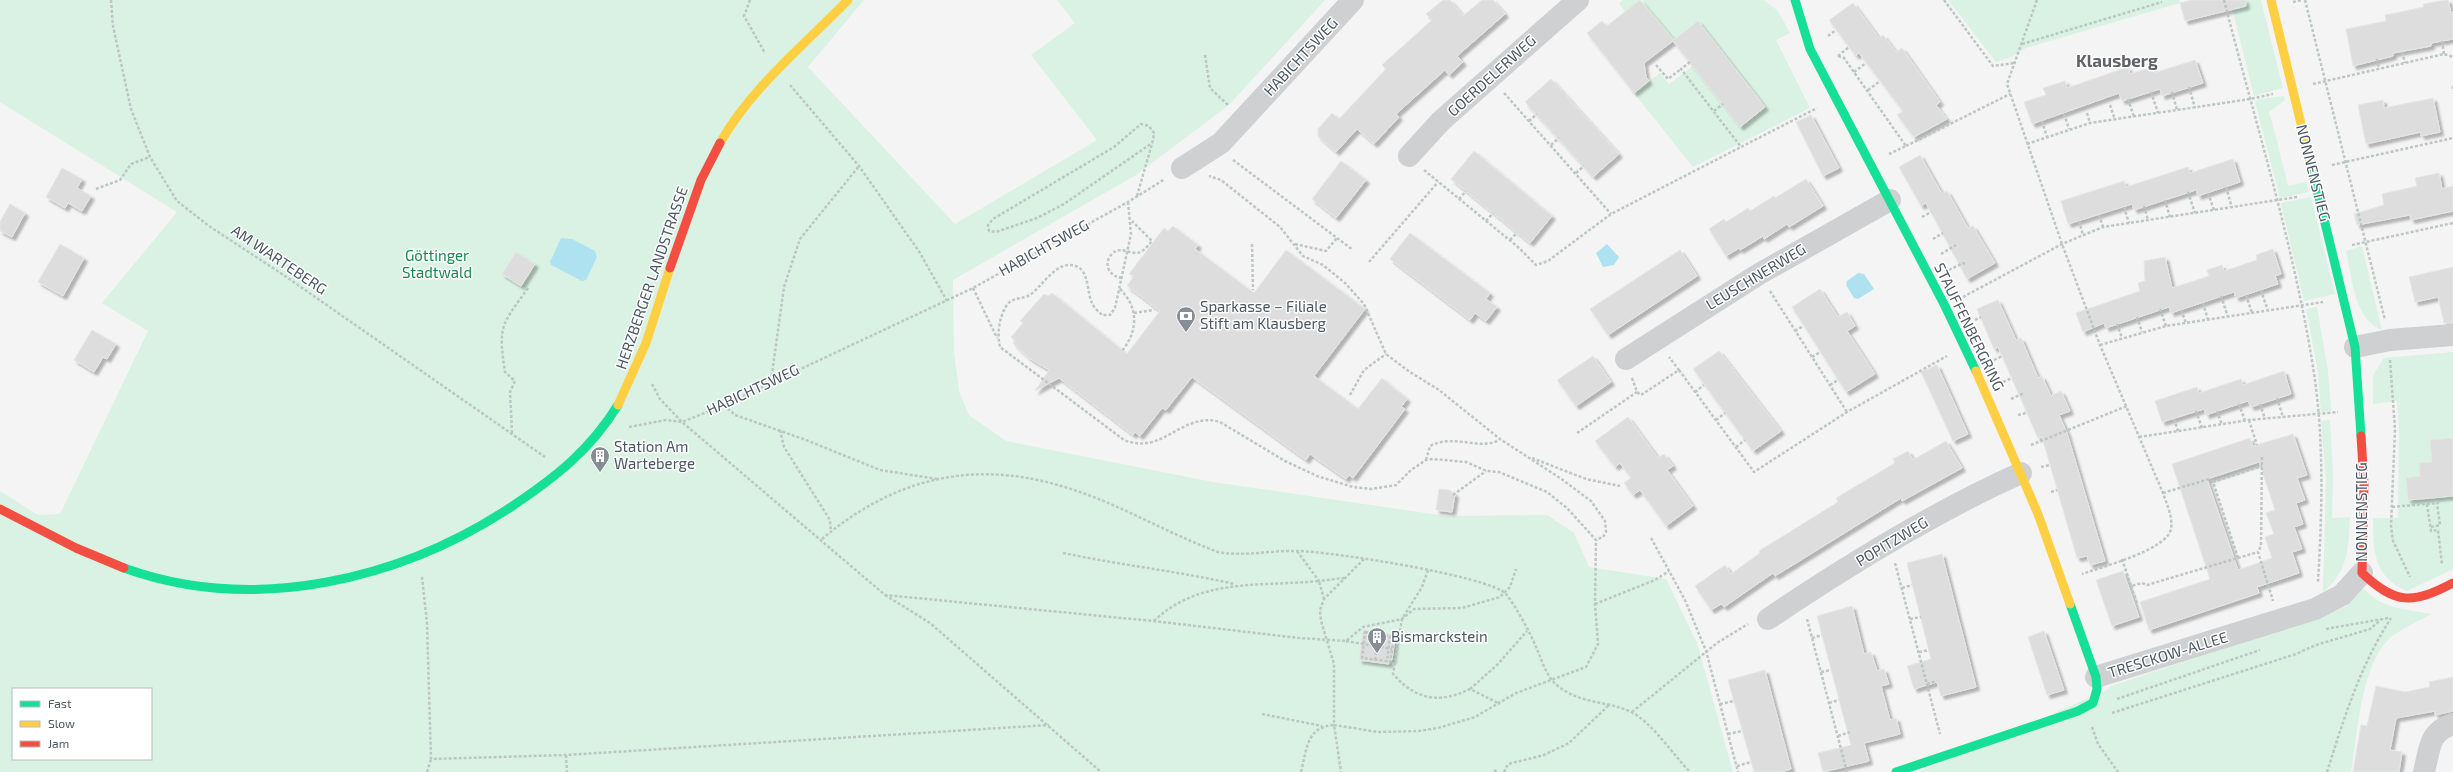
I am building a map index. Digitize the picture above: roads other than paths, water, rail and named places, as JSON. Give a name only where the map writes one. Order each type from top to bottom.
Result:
[{"type":"street","name":"HERZBERGER LANDSTRASSE","points":[[0,509],[68,544],[105,560],[154,578],[206,587],[263,588],[320,584],[368,574],[420,556],[456,541],[502,515],[564,470],[597,436],[624,393],[640,362],[702,179],[723,138],[752,96],[848,0]]},
{"type":"street","name":"HABICHTSWEG","points":[[1182,168],[1216,148],[1353,0]]},
{"type":"street","name":"GOERDELERWEG","points":[[1409,156],[1447,116],[1578,0]]},
{"type":"street","name":"STAUFFENBERGRING","points":[[1795,0],[1810,49],[1945,306],[2021,473],[2038,514],[2096,677]]},
{"type":"street","name":"NONNENSTIEG","points":[[2272,0],[2355,347],[2364,484],[2362,573],[2377,588],[2394,598],[2413,600],[2431,596],[2453,583]]},
{"type":"street","name":"LEUSCHNERWEG","points":[[1626,359],[1656,338],[1759,274],[1890,200]]},
{"type":"street","points":[[2355,347],[2390,340],[2453,336]]},
{"type":"street","name":"POPITZWEG","points":[[1768,620],[1801,597],[1890,543],[1978,492],[2021,473]]},
{"type":"street","name":"TRESCKOW-ALLEE","points":[[1896,772],[2089,705],[2097,689],[2096,677],[2315,609],[2342,595],[2362,573]]},
{"type":"street","points":[[2424,772],[2433,736],[2442,727],[2453,724]]},
{"type":"water","points":[[561,238],[572,239],[595,251],[597,257],[586,280],[582,281],[551,265],[550,262]]},
{"type":"water","points":[[1607,244],[1619,257],[1614,265],[1603,267],[1596,253]]},
{"type":"water","points":[[1858,273],[1864,274],[1874,289],[1858,299],[1854,298],[1846,285],[1847,281]]},
{"type":"place","name":"Sparkasse – Filiale Stift am Klausberg","points":[[1186,333]]},
{"type":"place","name":"Station Am Warteberge","points":[[600,473]]},
{"type":"place","name":"Bismarckstein","points":[[1377,654]]},
{"type":"district","name":"Klausberg","points":[[2117,61]]},
{"type":"park label","name":"Göttinger Stadtwald","points":[[437,264]]}]
